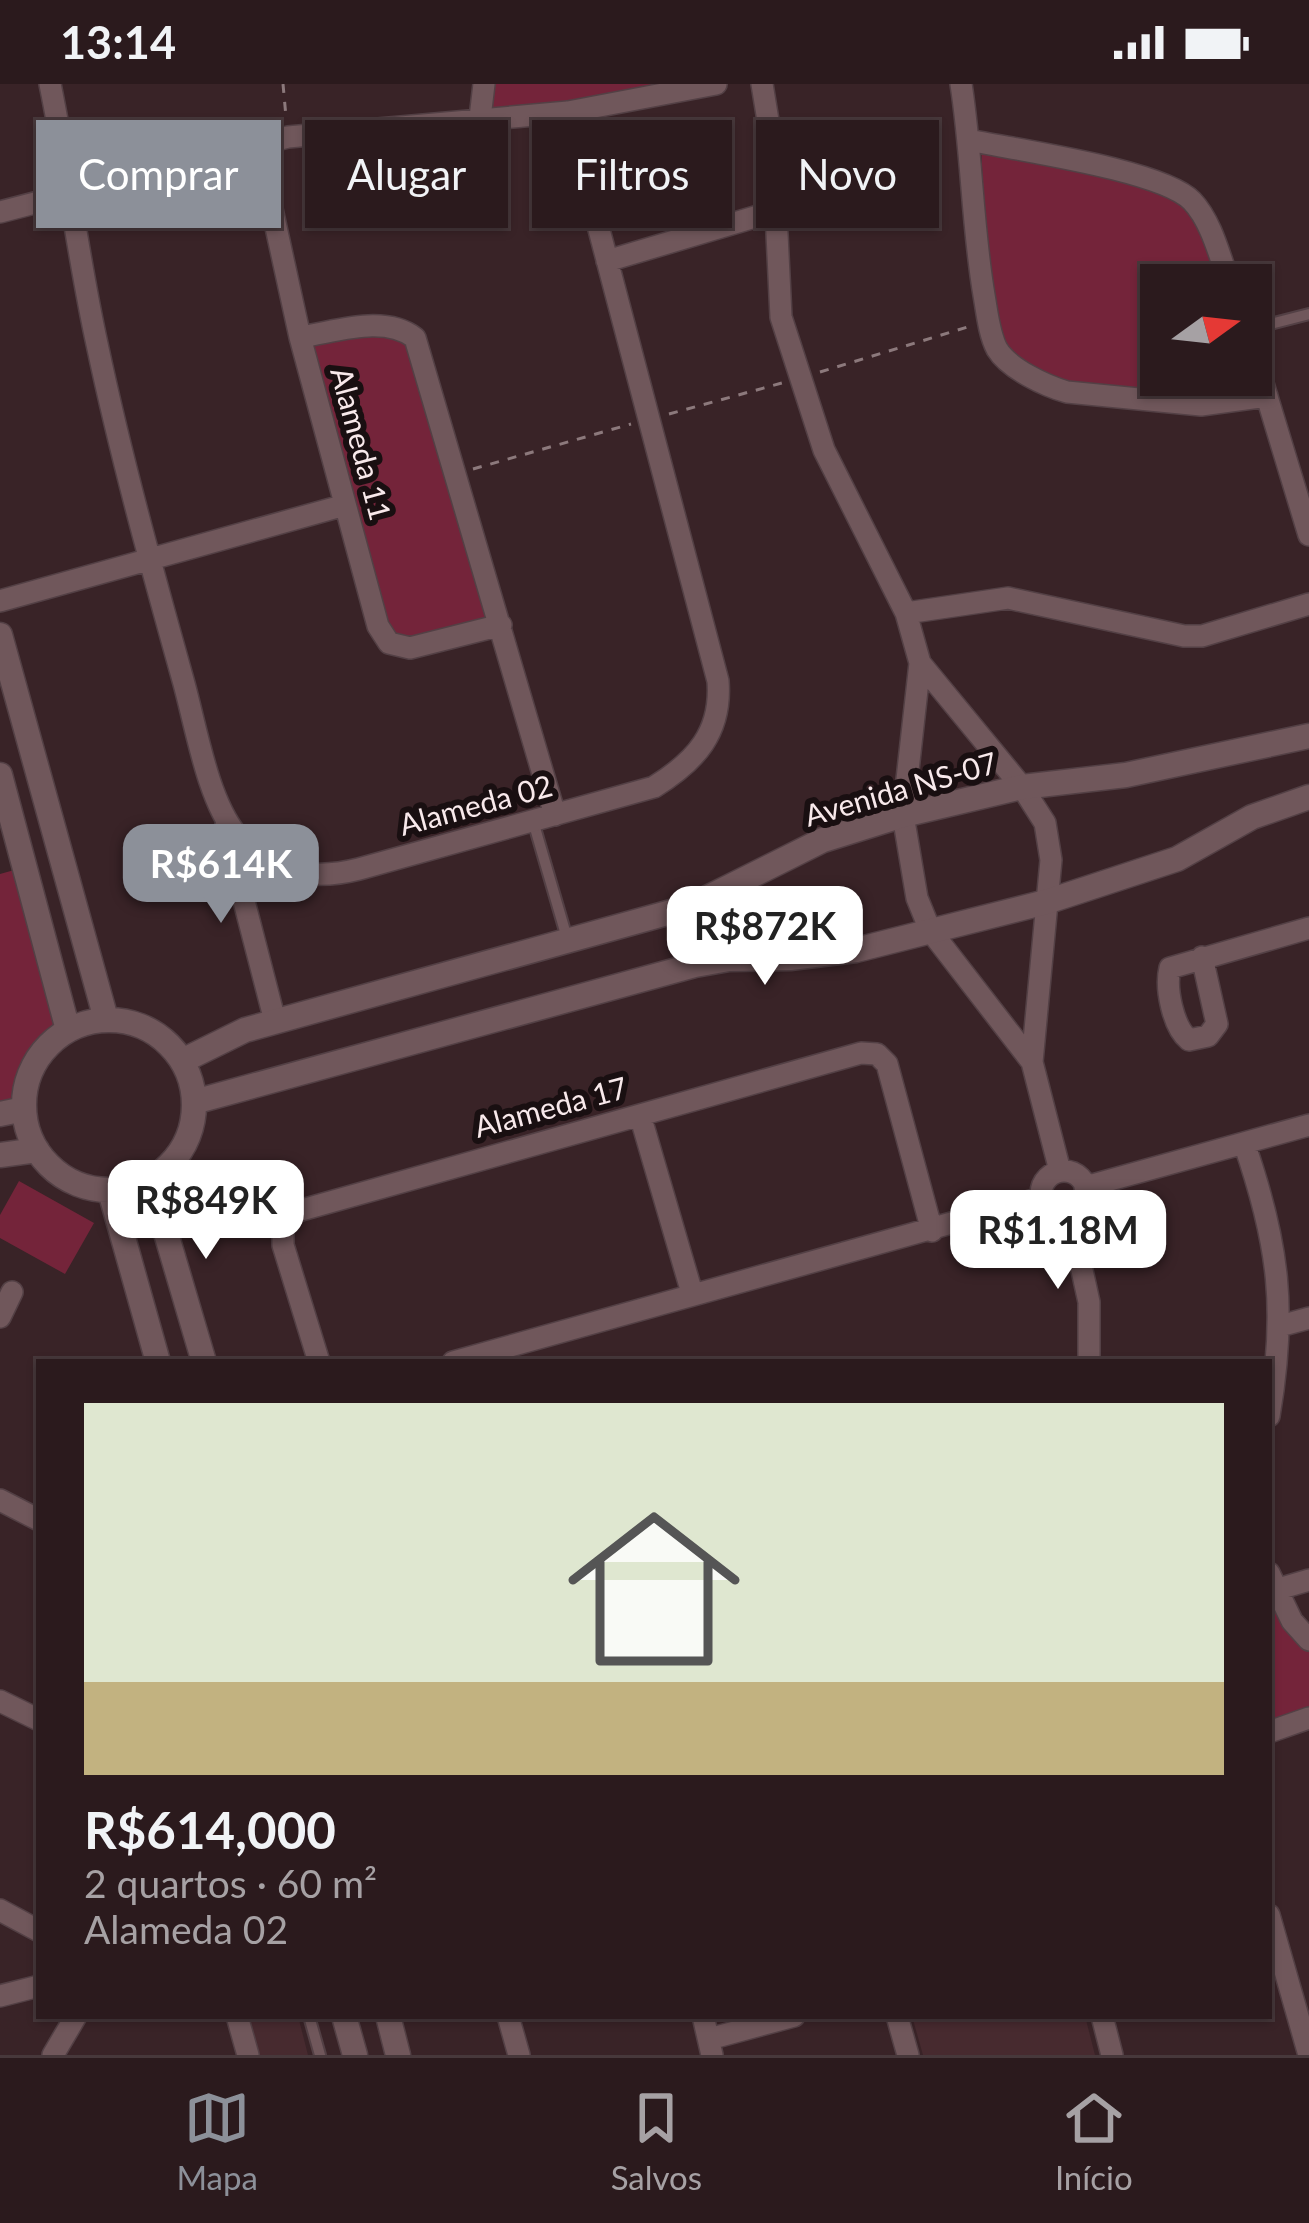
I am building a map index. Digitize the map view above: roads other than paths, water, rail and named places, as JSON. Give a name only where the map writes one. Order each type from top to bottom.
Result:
[{"type":"street","name":"Alameda 02","points":[[50,84],[57,120]]},
{"type":"street","points":[[480,118],[484,84]]},
{"type":"street","points":[[281,139],[568,112],[716,84]]},
{"type":"street","points":[[762,84],[768,120]]},
{"type":"street","points":[[961,84],[973,234],[998,352],[1048,386],[1067,392],[1201,405],[1268,396],[1309,535]]},
{"type":"street","name":"Alameda 02","points":[[75,228],[96,342],[149,559],[222,815],[257,855],[278,867],[332,876],[654,787],[700,751],[715,725],[718,681],[568,112]]},
{"type":"street","points":[[969,140],[1126,174],[1186,196],[1208,226],[1222,264]]},
{"type":"street","points":[[0,212],[36,203]]},
{"type":"street","points":[[607,261],[756,217]]},
{"type":"street","name":"Alameda 11","points":[[275,228],[377,626],[389,643],[410,648],[501,625]]},
{"type":"street","points":[[776,228],[778,296],[799,379],[824,450],[906,613],[920,664],[903,814],[909,868],[930,930],[1032,1062]]},
{"type":"street","points":[[300,338],[381,325],[415,338],[501,625],[544,818]]},
{"type":"street","points":[[0,601],[345,505]]},
{"type":"street","points":[[906,613],[1008,598],[1202,636],[1309,604]]},
{"type":"street","points":[[0,635],[106,1019]]},
{"type":"street","points":[[920,664],[1022,787],[1045,824],[1051,860],[1032,1062],[1060,1171]]},
{"type":"street","name":"Avenida NS-07","points":[[182,1061],[245,1030],[689,907],[806,847],[903,814],[1022,787],[1126,775],[1309,736]]},
{"type":"street","points":[[0,775],[68,1030]]},
{"type":"street","points":[[194,1102],[694,965],[729,958],[790,958],[856,950],[1046,902],[1177,859],[1252,818],[1309,797]]},
{"type":"street","points":[[222,815],[275,1022]]},
{"type":"street","points":[[1202,957],[1309,928]]},
{"type":"street","points":[[106,1019],[136,1024],[163,1038],[182,1061],[194,1102],[192,1125],[169,1166],[150,1179],[110,1192],[82,1186],[57,1172],[12,1112],[44,1050],[68,1030],[106,1019]]},
{"type":"street","name":"Alameda 17","points":[[318,1359],[283,1245],[285,1218],[300,1208],[861,1053],[877,1054],[887,1064],[932,1231]]},
{"type":"street","points":[[640,1115],[692,1293]]},
{"type":"street","points":[[1085,1187],[1309,1125]]},
{"type":"street","points":[[1244,1143],[1276,1251],[1280,1326],[1272,1391]]},
{"type":"street","points":[[0,1155],[37,1150]]},
{"type":"street","points":[[1060,1171],[1073,1173],[1085,1187],[1085,1202],[1070,1216],[1052,1214],[1041,1198],[1043,1184],[1060,1171]]},
{"type":"street","points":[[150,1179],[203,1359]]},
{"type":"street","points":[[110,1192],[157,1359]]},
{"type":"street","points":[[476,1359],[515,1354],[692,1293],[1041,1198]]},
{"type":"street","points":[[1070,1216],[1089,1303],[1089,1359]]},
{"type":"street","points":[[0,1317],[12,1292]]},
{"type":"street","points":[[1280,1326],[1309,1318]]},
{"type":"street","points":[[0,1500],[36,1518]]},
{"type":"street","points":[[1309,1580],[1272,1582],[1309,1640]]},
{"type":"street","points":[[0,1701],[36,1719]]},
{"type":"street","points":[[1272,1731],[1309,1718]]},
{"type":"street","points":[[0,1910],[36,1929]]},
{"type":"street","points":[[1272,1920],[1298,1967],[1309,2055]]},
{"type":"street","points":[[0,1996],[36,1987]]},
{"type":"street","points":[[52,2055],[74,2019]]},
{"type":"street","points":[[238,2019],[248,2055]]},
{"type":"street","points":[[345,2019],[355,2055]]},
{"type":"street","points":[[389,2019],[398,2055]]},
{"type":"street","points":[[509,2019],[519,2055]]},
{"type":"street","points":[[708,2036],[781,2019]]},
{"type":"street","points":[[898,2019],[908,2055]]},
{"type":"street","points":[[1103,2019],[1112,2055]]},
{"type":"lane","points":[[1272,324],[1309,314]]},
{"type":"lane","points":[[544,818],[568,940]]},
{"type":"lane","points":[[310,2019],[320,2055]]}]
